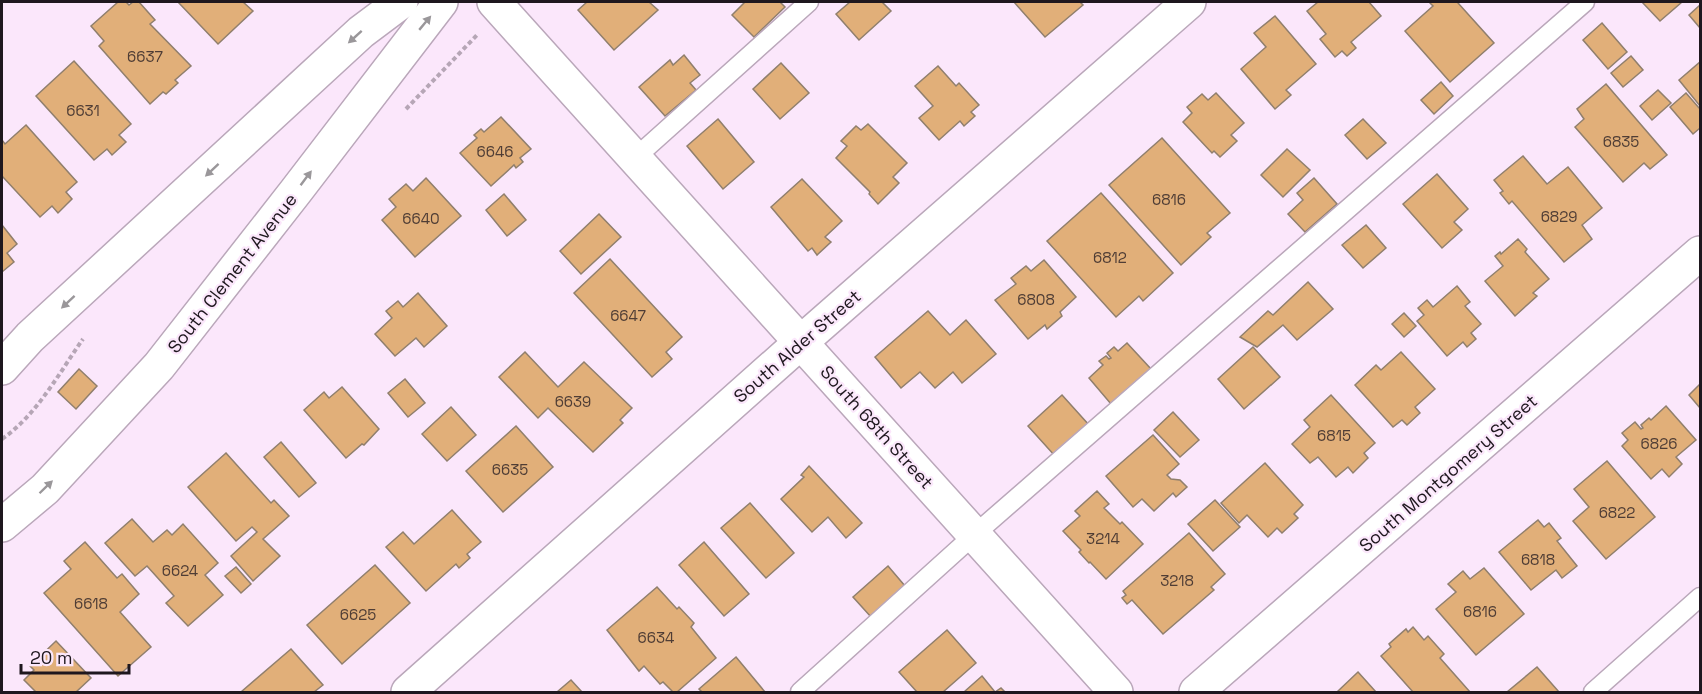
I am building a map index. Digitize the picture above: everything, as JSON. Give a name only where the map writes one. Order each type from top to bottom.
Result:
[{"type":"street","points":[[2,368],[30,337],[361,32],[401,2]]},
{"type":"street","name":"South Clement Avenue","points":[[2,525],[45,489],[159,366],[441,2]]},
{"type":"street","name":"South 68th Street","points":[[494,2],[1116,693]]},
{"type":"street","name":"South Alder Street","points":[[408,693],[801,342],[1189,2]]},
{"type":"street","name":"South Montgomery Street","points":[[1196,693],[1701,253]]},
{"type":"lane","points":[[635,158],[809,2]]},
{"type":"lane","points":[[800,693],[974,536],[1585,2]]},
{"type":"lane","points":[[1593,693],[1701,597]]},
{"type":"path","points":[[402,113],[479,34]]},
{"type":"building","points":[[118,2],[126,2],[129,5],[139,2],[155,20],[150,24],[191,66],[175,80],[178,83],[166,94],[163,92],[150,104],[99,46],[104,41],[91,26]]},
{"type":"building","points":[[178,2],[243,2],[253,11],[218,44]]},
{"type":"building","points":[[587,2],[649,2],[658,10],[614,50],[578,10]]},
{"type":"building","points":[[745,2],[780,2],[785,7],[754,37],[732,15]]},
{"type":"building","points":[[850,2],[882,2],[891,11],[859,40],[836,14]]},
{"type":"building","points":[[1014,2],[1080,2],[1083,5],[1045,37]]},
{"type":"building","points":[[1318,2],[1369,2],[1381,16],[1351,42],[1356,48],[1347,56],[1342,51],[1335,57],[1320,39],[1326,34],[1307,11]]},
{"type":"building","points":[[1429,2],[1460,2],[1458,3],[1494,43],[1450,82],[1405,31],[1433,6]]},
{"type":"building","points":[[1642,2],[1682,2],[1660,21]]},
{"type":"building","points":[[1700,5],[1700,28],[1689,15]]},
{"type":"building","points":[[1275,16],[1316,64],[1286,90],[1291,95],[1275,109],[1241,69],[1266,47],[1254,33]]},
{"type":"building","points":[[1602,23],[1627,52],[1608,69],[1583,40]]},
{"type":"building","points":[[684,55],[700,75],[690,83],[696,90],[665,116],[639,87],[670,60],[673,65]]},
{"type":"building","points":[[1631,56],[1643,70],[1623,87],[1611,73]]},
{"type":"building","points":[[74,61],[131,124],[119,135],[126,142],[112,155],[107,149],[94,160],[36,96]]},
{"type":"building","points":[[1700,62],[1700,106],[1679,80]]},
{"type":"building","points":[[781,63],[809,93],[780,119],[753,89]]},
{"type":"building","points":[[938,66],[956,86],[959,83],[979,105],[971,112],[975,116],[964,126],[960,121],[939,140],[919,118],[933,106],[915,86]]},
{"type":"building","points":[[1441,82],[1453,96],[1434,114],[1421,100]]},
{"type":"building","points":[[1606,84],[1667,155],[1650,169],[1644,163],[1623,182],[1575,127],[1584,119],[1577,109]]},
{"type":"building","points":[[1658,90],[1671,103],[1652,120],[1640,106]]},
{"type":"building","points":[[1216,93],[1244,123],[1231,135],[1237,141],[1220,157],[1214,151],[1212,153],[1183,122],[1192,113],[1187,107],[1202,94],[1208,100]]},
{"type":"building","points":[[1686,93],[1700,109],[1700,128],[1693,134],[1670,107]]},
{"type":"building","points":[[501,117],[531,149],[520,158],[523,162],[516,168],[514,165],[491,186],[460,153],[477,138],[474,135],[481,129],[484,132]]},
{"type":"building","points":[[718,119],[754,162],[723,189],[687,146]]},
{"type":"building","points":[[1363,119],[1386,143],[1367,159],[1345,135]]},
{"type":"building","points":[[868,124],[907,163],[893,177],[899,183],[878,204],[869,194],[870,192],[836,158],[847,146],[841,141],[856,126],[861,130]]},
{"type":"building","points":[[26,125],[77,182],[66,192],[72,199],[58,213],[52,206],[40,217],[2,176],[2,140],[5,144]]},
{"type":"building","points":[[1162,138],[1230,213],[1207,233],[1211,237],[1181,265],[1109,185]]},
{"type":"building","points":[[1287,149],[1310,170],[1283,197],[1261,175]]},
{"type":"building","points":[[1523,156],[1547,184],[1568,167],[1602,208],[1582,225],[1592,239],[1564,262],[1512,201],[1509,204],[1500,193],[1503,191],[1494,180]]},
{"type":"building","points":[[1437,174],[1468,209],[1454,222],[1462,230],[1442,248],[1403,204]]},
{"type":"building","points":[[426,178],[461,216],[415,257],[382,220],[396,207],[389,199],[406,184],[413,191]]},
{"type":"building","points":[[1314,178],[1337,204],[1305,232],[1288,214],[1303,200],[1297,193]]},
{"type":"building","points":[[802,179],[842,221],[825,237],[831,242],[817,255],[812,248],[808,251],[771,207]]},
{"type":"building","points":[[1101,193],[1173,273],[1143,301],[1139,296],[1116,317],[1047,241]]},
{"type":"building","points":[[504,194],[526,220],[507,236],[486,210]]},
{"type":"building","points":[[599,214],[621,237],[581,274],[560,251]]},
{"type":"building","points":[[2,225],[17,244],[7,253],[14,262],[2,272]]},
{"type":"building","points":[[1366,225],[1386,248],[1363,268],[1342,245]]},
{"type":"building","points":[[1518,239],[1527,249],[1525,252],[1549,279],[1533,293],[1537,296],[1515,316],[1485,281],[1503,266],[1495,256],[1500,252],[1501,254]]},
{"type":"building","points":[[610,259],[682,337],[666,352],[672,359],[652,377],[574,293]]},
{"type":"building","points":[[1044,260],[1076,297],[1060,312],[1062,316],[1047,329],[1045,325],[1028,339],[995,300],[1016,284],[1011,278],[1026,266],[1031,271]]},
{"type":"building","points":[[1308,282],[1333,309],[1297,340],[1283,325],[1257,347],[1240,337],[1268,311],[1273,315]]},
{"type":"building","points":[[1457,286],[1470,302],[1465,306],[1481,324],[1471,333],[1476,339],[1467,347],[1463,342],[1447,356],[1417,321],[1424,315],[1418,308],[1427,300],[1433,307]]},
{"type":"building","points":[[418,293],[447,326],[424,347],[416,338],[395,356],[375,334],[392,318],[386,311],[398,301],[403,307]]},
{"type":"building","points":[[928,311],[950,335],[966,320],[996,354],[962,383],[953,372],[935,388],[920,372],[901,388],[875,357]]},
{"type":"building","points":[[1404,313],[1416,326],[1404,337],[1392,324]]},
{"type":"building","points":[[1127,343],[1151,369],[1111,404],[1089,378],[1103,365],[1099,361],[1106,356],[1111,358],[1107,353],[1114,347],[1118,351]]},
{"type":"building","points":[[1253,347],[1280,377],[1244,409],[1218,379]]},
{"type":"building","points":[[525,352],[558,387],[584,362],[632,408],[620,420],[623,423],[593,452],[548,408],[538,418],[499,377]]},
{"type":"building","points":[[1401,352],[1435,389],[1415,407],[1420,413],[1407,425],[1402,420],[1393,427],[1355,385],[1376,365],[1381,370]]},
{"type":"building","points":[[79,369],[97,386],[76,409],[58,392]]},
{"type":"building","points":[[405,379],[425,403],[408,417],[388,393]]},
{"type":"building","points":[[1700,384],[1700,408],[1689,395]]},
{"type":"building","points":[[342,387],[379,429],[364,445],[362,444],[346,458],[304,410],[324,392],[329,398]]},
{"type":"building","points":[[1062,395],[1089,425],[1055,456],[1028,426]]},
{"type":"building","points":[[1331,395],[1375,443],[1364,453],[1368,458],[1353,473],[1348,467],[1336,477],[1318,457],[1310,463],[1292,444],[1310,427],[1304,420]]},
{"type":"building","points":[[1666,406],[1696,440],[1676,457],[1682,464],[1669,477],[1662,469],[1651,479],[1622,446],[1628,440],[1622,433],[1635,422],[1641,429],[1643,428],[1641,425],[1649,418],[1651,420]]},
{"type":"building","points":[[451,407],[476,435],[447,461],[422,434]]},
{"type":"building","points":[[1173,412],[1199,440],[1180,457],[1154,430]]},
{"type":"building","points":[[516,426],[553,467],[503,512],[466,471]]},
{"type":"building","points":[[1153,435],[1179,464],[1167,475],[1171,479],[1180,480],[1187,487],[1176,497],[1173,493],[1154,511],[1142,499],[1133,507],[1106,476]]},
{"type":"building","points":[[281,442],[316,483],[299,497],[264,457]]},
{"type":"building","points":[[226,453],[271,503],[274,500],[289,516],[263,539],[280,556],[253,581],[231,556],[257,532],[252,527],[236,541],[188,487]]},
{"type":"building","points":[[1607,461],[1655,517],[1606,559],[1573,521],[1589,507],[1574,489]]},
{"type":"building","points":[[1265,463],[1303,505],[1294,514],[1298,518],[1282,533],[1277,528],[1268,537],[1247,515],[1239,523],[1221,503]]},
{"type":"building","points":[[809,466],[862,523],[846,538],[828,517],[812,532],[781,499],[804,477],[801,475]]},
{"type":"building","points":[[1097,491],[1109,504],[1104,508],[1120,524],[1122,522],[1143,544],[1106,579],[1079,552],[1081,550],[1063,531],[1080,516],[1075,511]]},
{"type":"building","points":[[1215,500],[1240,527],[1213,551],[1188,524]]},
{"type":"building","points":[[750,503],[794,553],[766,578],[721,528]]},
{"type":"building","points":[[452,510],[481,542],[467,554],[470,558],[459,568],[456,564],[426,591],[386,547],[403,532],[414,544]]},
{"type":"building","points":[[132,519],[153,542],[167,530],[172,535],[183,524],[218,563],[205,575],[223,595],[188,626],[166,603],[174,596],[147,566],[135,576],[105,543]]},
{"type":"building","points":[[1538,520],[1544,527],[1549,523],[1561,538],[1557,541],[1577,566],[1562,578],[1556,570],[1531,590],[1499,552]]},
{"type":"building","points":[[1189,533],[1225,574],[1211,587],[1214,590],[1163,634],[1132,600],[1127,604],[1122,598],[1126,595],[1123,591]]},
{"type":"building","points":[[85,542],[117,578],[122,574],[139,594],[120,612],[151,647],[118,676],[44,593],[71,569],[64,561]]},
{"type":"building","points":[[704,542],[749,594],[724,616],[679,565]]},
{"type":"building","points":[[375,565],[410,603],[342,664],[307,625]]},
{"type":"building","points":[[888,566],[905,586],[871,617],[853,597]]},
{"type":"building","points":[[236,567],[251,584],[241,593],[225,576]]},
{"type":"building","points":[[1484,568],[1524,614],[1476,655],[1436,609],[1456,592],[1448,584],[1463,571],[1470,579]]},
{"type":"building","points":[[657,587],[677,609],[679,607],[694,623],[691,627],[716,658],[677,692],[673,692],[663,682],[660,684],[644,666],[639,671],[607,630]]},
{"type":"building","points":[[1413,627],[1424,640],[1428,636],[1444,654],[1440,658],[1470,692],[1413,692],[1381,656],[1391,647],[1389,644],[1406,629],[1408,632]]},
{"type":"building","points":[[947,630],[976,663],[943,692],[917,692],[899,672]]},
{"type":"building","points":[[56,641],[91,678],[76,692],[36,692],[24,680],[34,670],[30,666]]},
{"type":"building","points":[[291,649],[323,685],[314,692],[241,692]]},
{"type":"building","points":[[736,657],[765,692],[702,692],[699,689]]},
{"type":"building","points":[[1537,667],[1559,692],[1507,692]]},
{"type":"building","points":[[1358,672],[1376,692],[1337,692]]},
{"type":"building","points":[[982,676],[995,692],[964,692]]},
{"type":"building","points":[[571,680],[582,692],[557,692]]}]
